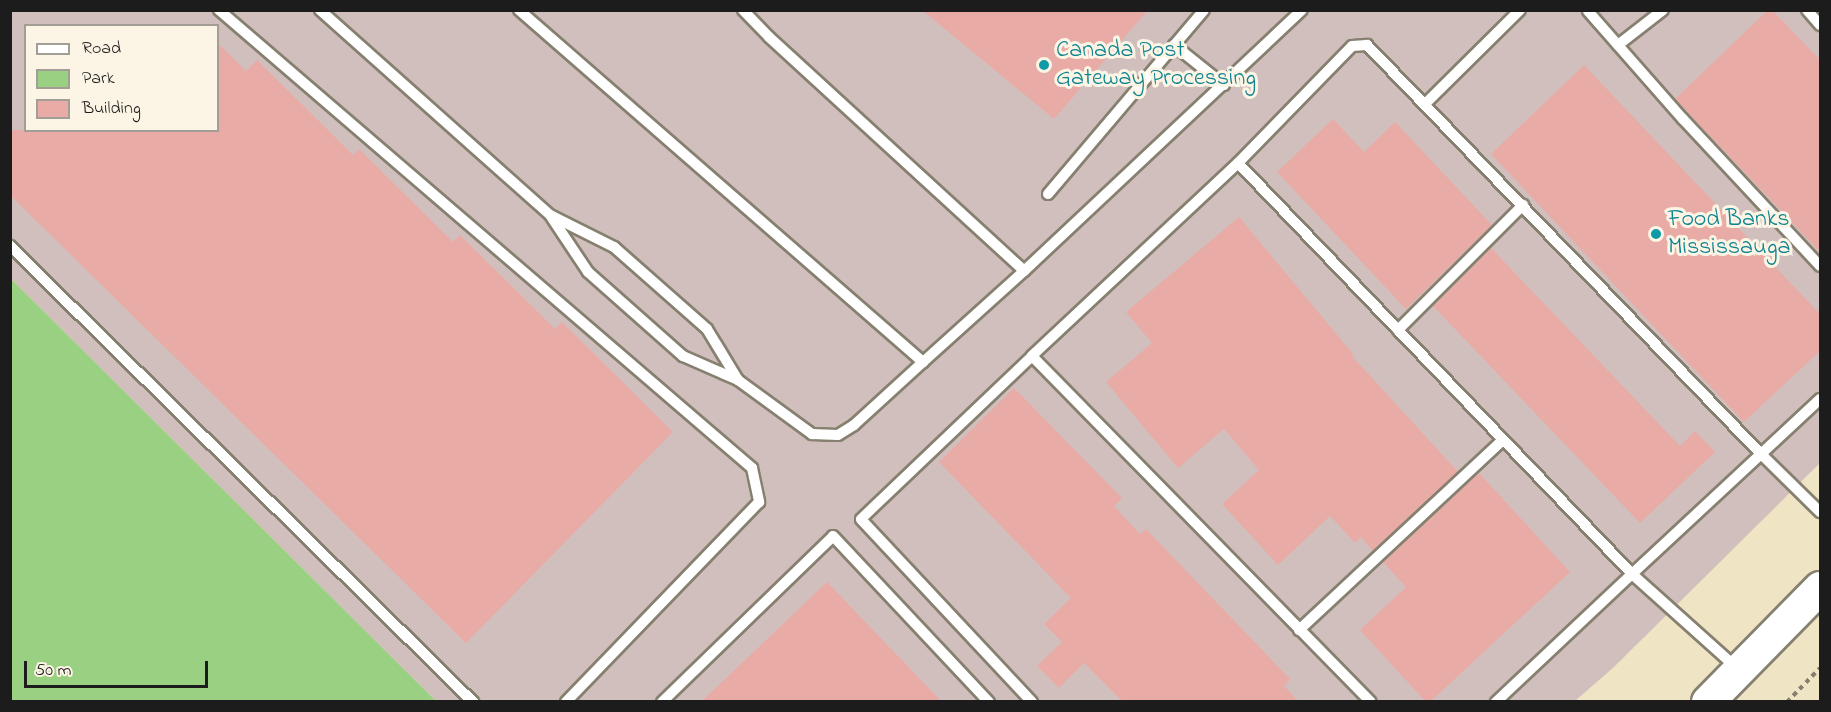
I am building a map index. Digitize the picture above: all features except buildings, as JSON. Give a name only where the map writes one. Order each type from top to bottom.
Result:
[{"type":"main road","points":[[1708,702],[1738,669],[1821,588]]},
{"type":"lane","points":[[219,10],[752,468],[759,501],[566,702]]},
{"type":"lane","points":[[320,10],[550,215],[588,272],[683,357],[738,380],[813,434],[838,435],[854,426],[1024,271],[1302,10]]},
{"type":"lane","points":[[519,10],[923,362]]},
{"type":"lane","points":[[743,10],[1024,271]]},
{"type":"lane","points":[[1048,194],[1204,10]]},
{"type":"lane","points":[[1426,103],[1520,10]]},
{"type":"lane","points":[[1618,45],[1663,10]]},
{"type":"lane","points":[[1807,10],[1821,25]]},
{"type":"lane","points":[[1588,11],[1683,119],[1821,266]]},
{"type":"lane","points":[[1174,45],[1224,85]]},
{"type":"lane","points":[[1032,702],[861,519],[1238,163],[1352,45],[1367,45],[1426,103],[1761,454],[1821,512]]},
{"type":"lane","points":[[1238,163],[1632,574],[1738,669]]},
{"type":"lane","points":[[1398,330],[1523,205]]},
{"type":"lane","points":[[550,215],[614,247],[707,328],[738,380]]},
{"type":"lane","points":[[10,246],[473,702]]},
{"type":"lane","points":[[1032,356],[1371,702]]},
{"type":"lane","points":[[1496,702],[1821,399]]},
{"type":"lane","points":[[1299,630],[1503,440]]},
{"type":"lane","points":[[662,702],[833,536],[989,702]]},
{"type":"path","points":[[1787,702],[1821,668]]},
{"type":"shaded area","points":[[10,11],[1820,11],[1820,463],[1614,667],[1575,701],[436,701],[11,279]]},
{"type":"green space","points":[[11,279],[436,701],[11,701]]},
{"type":"place","name":"Canada Post Gateway Processing","points":[[1044,65]]},
{"type":"place","name":"Food Banks Mississauga","points":[[1656,234]]}]
